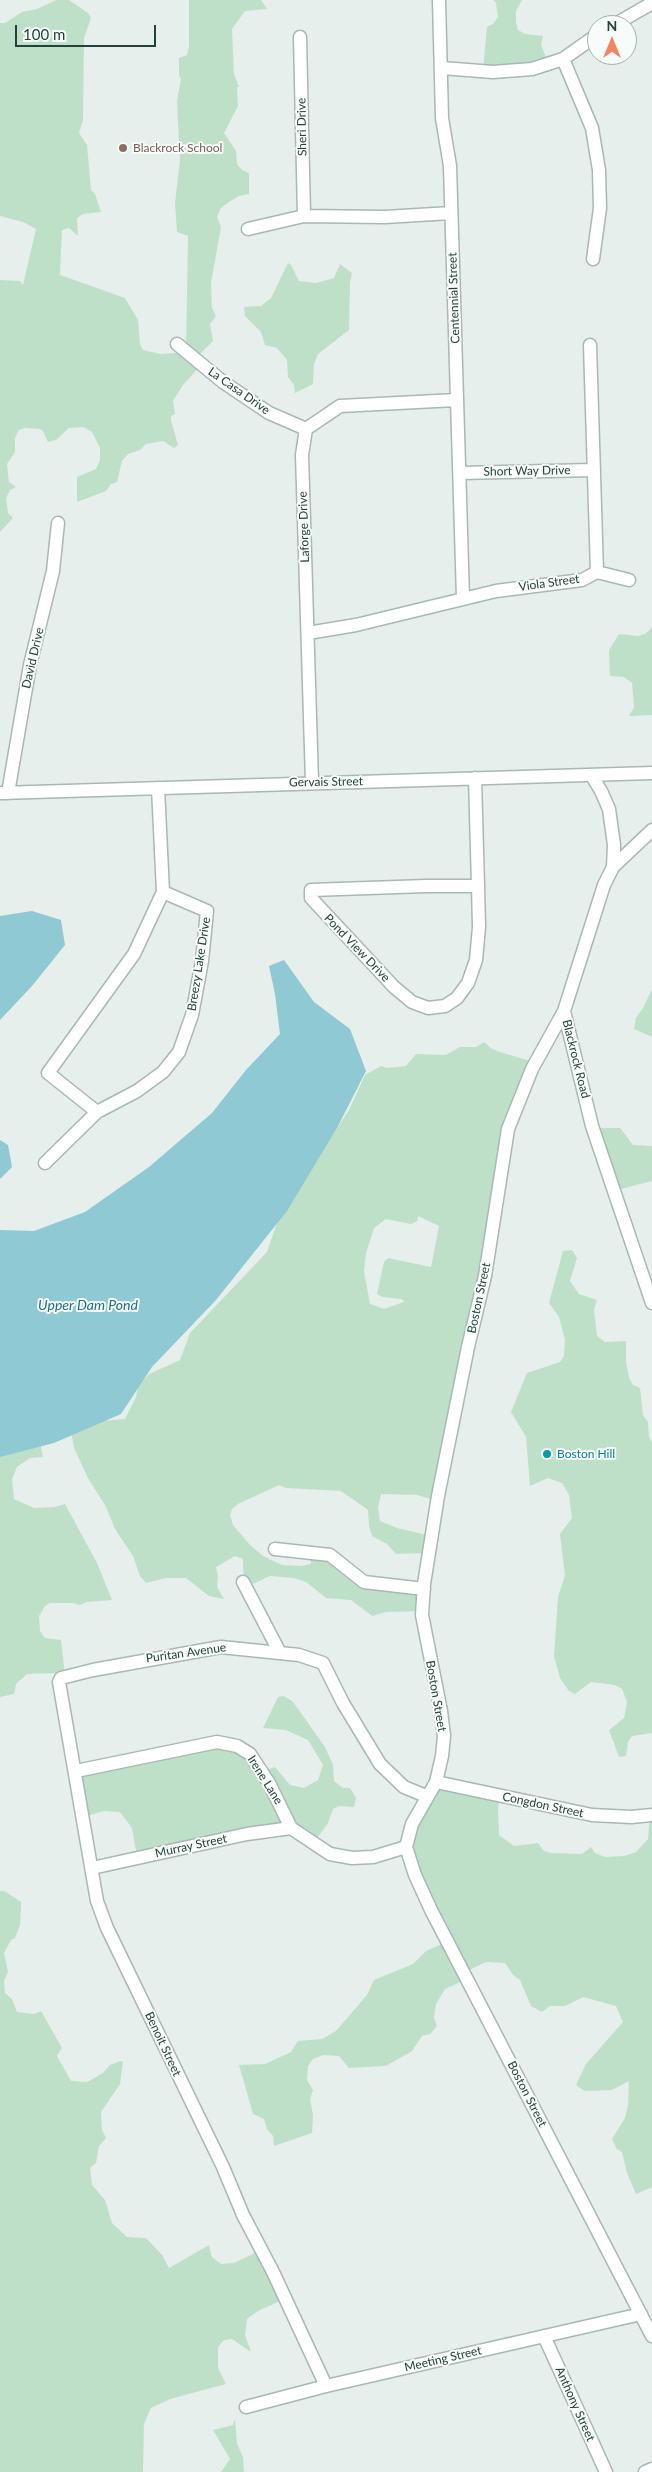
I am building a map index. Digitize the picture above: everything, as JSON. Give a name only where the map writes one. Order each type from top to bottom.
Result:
[{"type":"street","name":"Centennial Street","points":[[439,0],[442,118],[450,166],[463,598]]},
{"type":"street","points":[[631,15],[652,3]]},
{"type":"street","name":"Sheri Drive","points":[[300,37],[304,216]]},
{"type":"street","points":[[442,68],[493,72],[532,69],[563,58],[587,42]]},
{"type":"street","points":[[563,58],[592,128],[599,170],[600,208],[593,260]]},
{"type":"street","points":[[248,229],[304,216],[385,217],[451,213]]},
{"type":"street","name":"La Casa Drive","points":[[177,344],[224,382],[269,414],[306,429]]},
{"type":"street","name":"Viola Street","points":[[308,633],[365,623],[463,598],[536,584],[582,580],[597,572],[590,345]]},
{"type":"street","points":[[306,429],[340,406],[456,400]]},
{"type":"street","name":"Laforge Drive","points":[[306,429],[302,455],[312,782]]},
{"type":"street","name":"Short Way Drive","points":[[460,473],[593,470]]},
{"type":"street","name":"David Drive","points":[[4,793],[30,665],[53,571],[58,523]]},
{"type":"street","points":[[597,572],[629,580]]},
{"type":"street","name":"Gervais Street","points":[[4,793],[652,773]]},
{"type":"street","points":[[592,776],[601,791],[608,809],[614,845],[613,867]]},
{"type":"street","name":"Pond View Drive","points":[[475,778],[478,886],[479,927],[476,960],[468,983],[457,998],[445,1006],[428,1008],[412,1002],[394,987],[311,898],[311,890],[478,886]]},
{"type":"street","points":[[97,1112],[48,1073],[134,954],[163,892],[158,788]]},
{"type":"street","name":"Blackrock Road","points":[[652,830],[613,867],[604,885],[564,1011],[592,1126],[652,1303]]},
{"type":"street","name":"Breezy Lake Drive","points":[[45,1163],[97,1112],[137,1091],[163,1072],[179,1052],[192,1015],[202,962],[207,910],[163,892]]},
{"type":"street","name":"Boston Street","points":[[564,1011],[532,1069],[508,1129],[485,1276],[456,1404],[429,1546],[424,1589],[423,1622],[441,1710],[444,1736],[436,1782],[426,1796],[412,1824],[406,1847],[415,1875],[431,1910],[652,2336]]},
{"type":"street","points":[[275,1549],[330,1555],[364,1582],[424,1589]]},
{"type":"street","points":[[243,1582],[280,1653]]},
{"type":"street","name":"Puritan Avenue","points":[[60,1682],[61,1678],[93,1670],[221,1647],[299,1655],[323,1663],[380,1764],[404,1786],[426,1796]]},
{"type":"street","name":"Benoit Street","points":[[60,1682],[59,1687],[76,1771],[83,1825],[97,1901],[107,1928],[223,2167],[243,2214],[273,2272],[326,2386]]},
{"type":"street","name":"Irene Lane","points":[[76,1771],[217,1742],[237,1746],[250,1754],[273,1790],[291,1828]]},
{"type":"street","name":"Congdon Street","points":[[436,1782],[592,1815],[631,1817],[652,1815]]},
{"type":"street","points":[[291,1828],[330,1854],[352,1858],[373,1857],[406,1847]]},
{"type":"street","name":"Murray Street","points":[[92,1868],[247,1834],[291,1828]]},
{"type":"street","name":"Meeting Street","points":[[246,2407],[326,2386],[641,2314]]},
{"type":"street","name":"Anthony Street","points":[[544,2336],[606,2472]]},
{"type":"street","points":[[645,2472],[652,2468]]},
{"type":"green space","points":[[56,0],[69,0],[88,13],[91,18],[84,38],[83,120],[79,133],[87,145],[91,190],[95,194],[101,212],[83,214],[77,218],[78,236],[69,228],[62,230],[60,275],[125,298],[138,320],[140,344],[143,350],[160,354],[177,353],[186,349],[188,236],[177,232],[175,203],[180,161],[177,101],[181,79],[179,75],[179,58],[187,55],[189,46],[189,0],[261,0],[267,9],[245,11],[232,29],[234,74],[239,87],[237,87],[238,106],[224,133],[236,151],[237,164],[242,170],[249,173],[249,194],[239,196],[229,202],[221,208],[217,217],[221,227],[211,283],[212,308],[216,316],[210,324],[213,341],[196,358],[201,365],[183,385],[173,401],[175,414],[171,416],[171,420],[178,445],[174,448],[163,441],[146,444],[140,450],[128,454],[122,461],[117,482],[111,484],[106,491],[77,502],[77,477],[96,469],[100,460],[100,448],[92,432],[83,427],[69,428],[56,440],[48,442],[43,431],[40,429],[25,428],[19,430],[15,438],[15,452],[7,464],[9,482],[16,487],[10,490],[6,498],[8,513],[13,518],[0,532],[0,280],[20,281],[23,285],[36,229],[23,222],[0,216],[0,23],[5,23],[22,12],[37,9]]},
{"type":"green space","points":[[494,0],[522,0],[516,11],[518,30],[525,34],[543,36],[541,44],[547,61],[483,70],[487,27],[493,24],[498,17]]},
{"type":"green space","points":[[288,263],[291,265],[299,281],[316,283],[334,278],[340,264],[352,273],[350,282],[349,330],[318,354],[314,364],[313,384],[295,393],[294,385],[288,377],[287,360],[277,348],[265,345],[261,332],[245,316],[244,307],[261,306],[271,298]]},
{"type":"green space","points":[[652,627],[652,715],[629,716],[634,707],[632,683],[624,677],[610,676],[609,650],[619,634],[638,636],[645,634]]},
{"type":"green space","points":[[652,989],[652,1037],[634,1029],[636,1018]]},
{"type":"green space","points":[[484,1042],[492,1049],[534,1062],[509,1127],[438,1501],[417,1495],[381,1494],[378,1507],[380,1521],[397,1528],[431,1536],[427,1553],[396,1554],[387,1544],[372,1536],[368,1510],[341,1491],[286,1488],[279,1485],[238,1504],[232,1509],[230,1515],[233,1525],[250,1545],[263,1556],[282,1565],[301,1566],[311,1564],[311,1558],[338,1560],[374,1581],[425,1581],[422,1611],[386,1612],[372,1616],[351,1600],[326,1598],[306,1582],[294,1578],[270,1576],[248,1586],[244,1581],[243,1559],[235,1556],[216,1567],[218,1576],[217,1587],[224,1599],[209,1596],[186,1578],[166,1578],[146,1583],[140,1576],[133,1556],[115,1529],[106,1507],[88,1478],[74,1448],[71,1430],[89,1422],[125,1419],[136,1397],[138,1386],[149,1374],[180,1360],[190,1333],[267,1252],[278,1220],[349,1110],[365,1075],[381,1066],[387,1068],[406,1066],[416,1054],[446,1055],[460,1047],[476,1047]],"holes":[[[418,1216],[439,1226],[431,1267],[388,1258],[384,1262],[377,1294],[383,1297],[402,1299],[404,1302],[384,1309],[370,1304],[364,1271],[366,1253],[374,1228],[386,1219],[411,1224],[417,1221]]]},
{"type":"green space","points":[[595,1128],[620,1128],[633,1145],[652,1146],[652,1181],[613,1191]]},
{"type":"green space","points":[[572,1250],[577,1258],[570,1281],[579,1294],[597,1300],[594,1309],[597,1336],[605,1342],[626,1341],[626,1361],[629,1378],[633,1385],[640,1388],[643,1415],[648,1422],[649,1437],[652,1442],[652,1733],[632,1736],[628,1742],[626,1756],[619,1757],[609,1730],[624,1718],[627,1702],[622,1689],[615,1685],[591,1682],[575,1694],[569,1691],[560,1678],[554,1656],[558,1597],[565,1575],[560,1534],[572,1518],[569,1495],[562,1483],[548,1478],[530,1486],[526,1437],[511,1412],[527,1373],[560,1362],[564,1356],[565,1340],[559,1317],[549,1303],[563,1251]]},
{"type":"green space","points":[[40,1442],[43,1457],[30,1458],[17,1467],[12,1479],[14,1499],[34,1508],[55,1507],[65,1504],[97,1563],[112,1600],[87,1602],[80,1605],[73,1603],[50,1603],[45,1606],[39,1616],[40,1631],[45,1638],[61,1640],[65,1676],[57,1673],[27,1674],[16,1684],[14,1694],[0,1697],[0,1452]]},
{"type":"green space","points":[[284,1696],[293,1702],[325,1747],[333,1765],[334,1781],[343,1788],[350,1788],[356,1798],[354,1807],[339,1806],[333,1809],[328,1823],[316,1840],[290,1826],[137,1856],[132,1828],[120,1812],[104,1811],[83,1817],[77,1770],[187,1746],[238,1745],[263,1771],[275,1767],[290,1785],[304,1788],[318,1780],[323,1765],[308,1740],[286,1730],[263,1728],[278,1697]]},
{"type":"green space","points":[[434,1785],[500,1797],[498,1808],[499,1835],[514,1846],[538,1843],[544,1851],[551,1853],[582,1854],[591,1847],[595,1853],[605,1857],[624,1856],[636,1852],[648,1839],[650,1815],[652,1815],[652,2187],[636,2194],[627,2173],[622,2152],[617,2149],[612,2139],[625,2118],[628,2105],[629,2081],[612,2090],[585,2091],[576,2085],[586,2064],[623,2022],[616,2006],[583,1997],[565,2006],[550,2006],[542,2012],[531,2006],[520,1980],[513,1975],[505,1963],[486,1962],[467,1971],[467,1979],[445,1989],[436,2004],[434,2018],[437,2026],[430,2034],[422,2036],[412,2051],[386,2066],[349,2068],[339,2056],[323,2055],[313,2059],[308,2066],[307,2080],[313,2090],[310,2099],[313,2115],[312,2133],[274,2146],[273,2136],[267,2129],[264,2119],[253,2114],[239,2065],[265,2064],[291,2052],[298,2041],[322,2039],[336,2031],[367,1995],[374,1980],[413,1964],[426,1951],[448,1941],[407,1847]]},
{"type":"green space","points":[[0,1891],[4,1891],[21,1902],[20,1925],[15,1938],[11,1940],[4,1953],[8,1972],[4,1981],[5,1993],[12,1999],[17,2012],[34,2014],[41,2011],[62,2048],[57,2056],[71,2081],[87,2082],[103,2073],[110,2065],[120,2061],[123,2062],[120,2084],[101,2112],[102,2130],[106,2138],[99,2146],[96,2163],[90,2168],[92,2185],[105,2200],[112,2223],[127,2237],[146,2238],[162,2255],[169,2268],[209,2245],[212,2257],[221,2264],[234,2263],[261,2250],[284,2299],[258,2311],[247,2319],[245,2335],[251,2352],[232,2339],[224,2340],[218,2347],[218,2368],[226,2384],[170,2399],[151,2408],[144,2424],[143,2472],[0,2472]]},
{"type":"green space","points":[[235,2419],[237,2444],[243,2457],[244,2472],[221,2472],[230,2459],[213,2430],[233,2425]]},
{"type":"water","points":[[32,911],[61,920],[65,945],[32,986],[0,1020],[0,916]]},
{"type":"water","name":"Upper Dam Pond","points":[[284,960],[314,1002],[350,1029],[366,1071],[337,1128],[287,1211],[216,1300],[152,1367],[121,1414],[54,1443],[0,1457],[0,1230],[34,1231],[85,1212],[149,1167],[212,1113],[246,1070],[280,1034],[269,966]]},
{"type":"water","points":[[0,1140],[8,1145],[12,1167],[0,1179]]},
{"type":"place","name":"Blackrock School","points":[[123,148]]},
{"type":"place","name":"Boston Hill","points":[[547,1454]]}]
